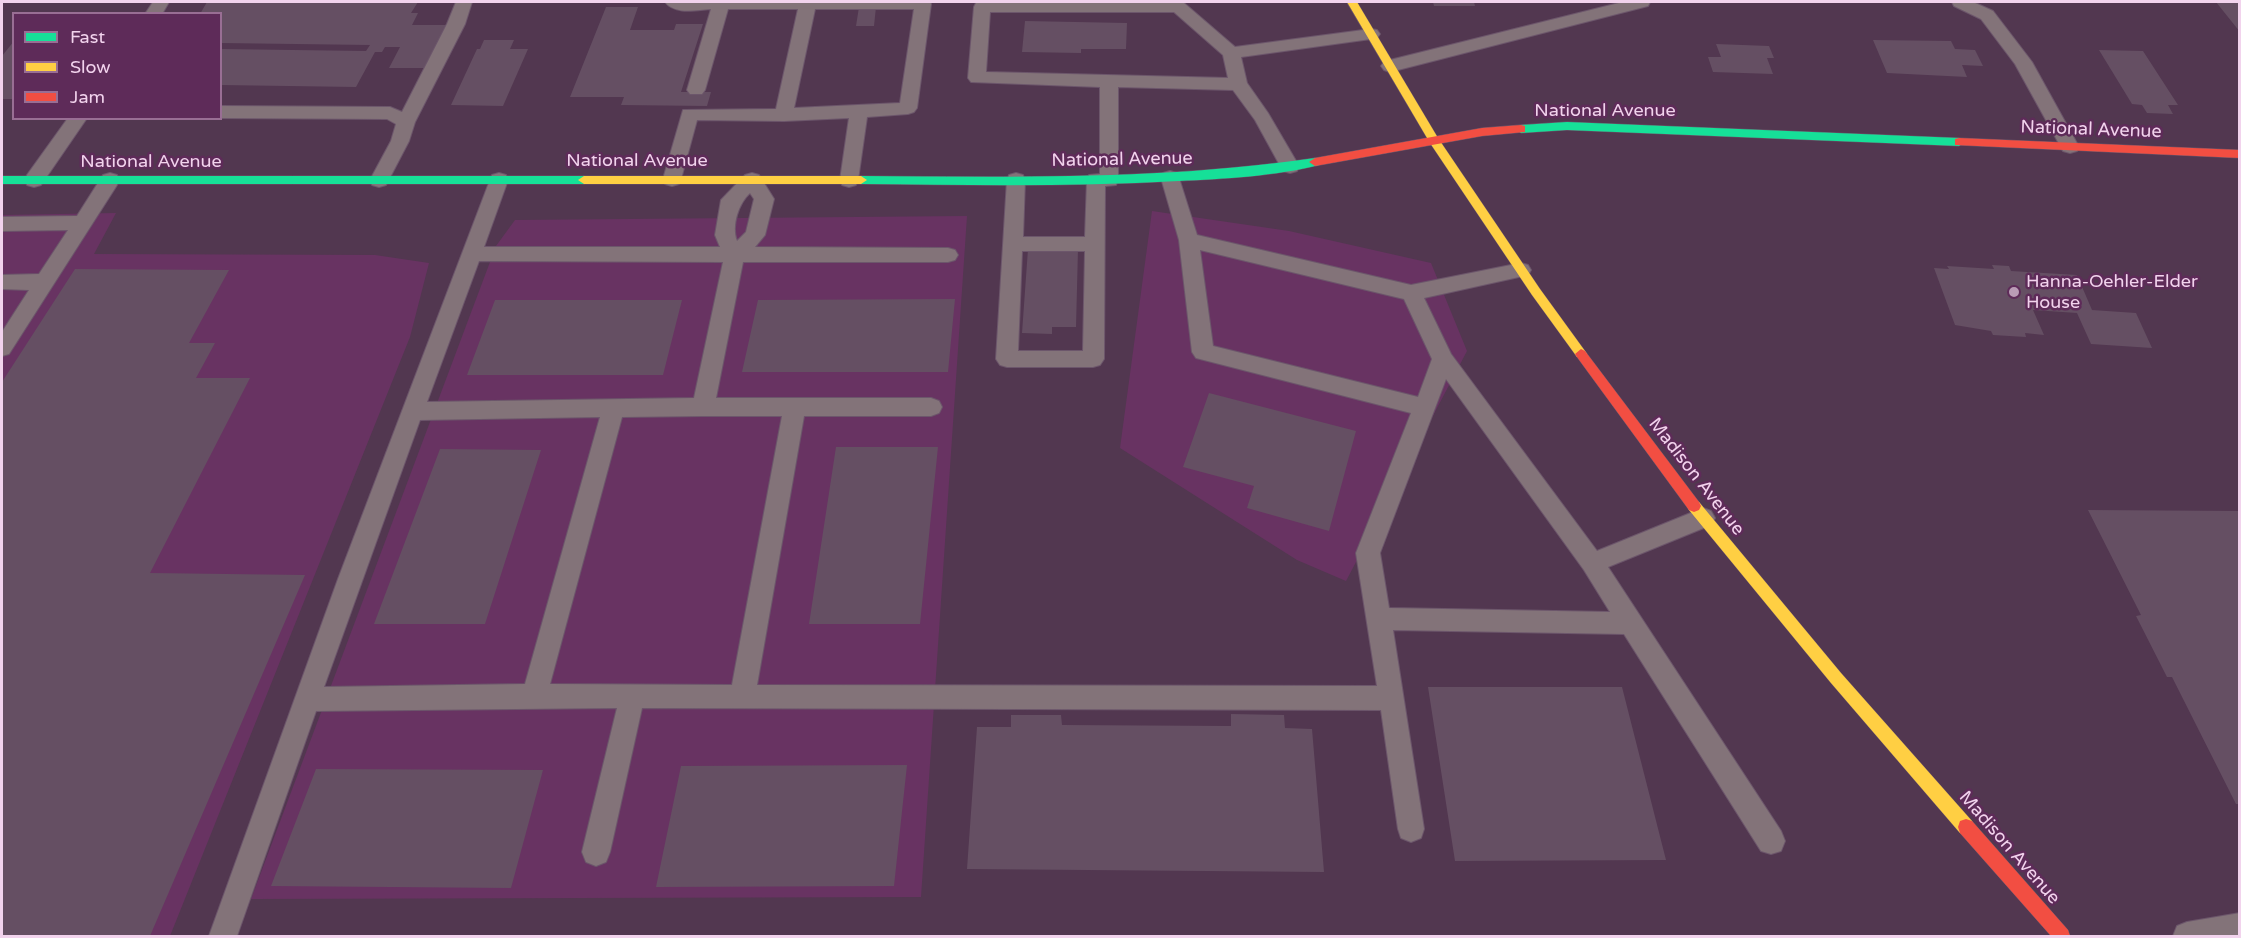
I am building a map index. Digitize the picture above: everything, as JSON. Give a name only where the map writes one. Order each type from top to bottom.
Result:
[{"type":"street","name":"Madison Avenue","points":[[1352,2],[1434,140],[1521,270],[1600,381],[1703,518],[1836,678],[2062,936]]},
{"type":"street","name":"National Avenue","points":[[2,180],[1103,180],[1170,178],[1218,176],[1290,166],[1482,132],[1567,126],[2240,154]]},
{"type":"lane","points":[[379,180],[456,24],[464,2]]},
{"type":"lane","points":[[672,179],[690,111],[784,115],[908,108],[923,4],[680,4],[673,2]]},
{"type":"lane","points":[[1390,66],[1642,2]]},
{"type":"lane","points":[[1960,2],[1987,15],[2023,62],[2070,147]]},
{"type":"lane","points":[[784,115],[808,3]]},
{"type":"lane","points":[[696,90],[710,4]]},
{"type":"lane","points":[[1238,84],[977,78],[982,6],[1178,7],[1231,53],[1238,84],[1262,117],[1290,166]]},
{"type":"lane","points":[[1231,53],[1371,33]]},
{"type":"lane","points":[[1016,180],[1007,359],[1094,358],[1095,244],[1103,180],[1109,81]]},
{"type":"lane","points":[[222,112],[390,113],[406,122]]},
{"type":"lane","points":[[849,180],[860,112]]},
{"type":"lane","points":[[34,180],[77,120]]},
{"type":"lane","points":[[1170,178],[1189,240],[1203,352],[1424,407]]},
{"type":"lane","points":[[2,348],[110,180]]},
{"type":"lane","points":[[223,936],[499,180]]},
{"type":"lane","points":[[703,407],[734,256],[755,235],[764,199],[752,180],[731,200],[725,235],[734,256]]},
{"type":"lane","points":[[2,224],[82,223]]},
{"type":"lane","points":[[1189,240],[1411,293],[1521,270]]},
{"type":"lane","points":[[1013,244],[1095,244]]},
{"type":"lane","points":[[472,254],[948,255]]},
{"type":"lane","points":[[2,282],[45,282]]},
{"type":"lane","points":[[1411,293],[1443,359],[1592,563],[1771,841]]},
{"type":"lane","points":[[1411,829],[1368,553],[1443,359]]},
{"type":"lane","points":[[413,411],[614,407],[930,407]]},
{"type":"lane","points":[[534,696],[614,407]]},
{"type":"lane","points":[[742,697],[795,407]]},
{"type":"lane","points":[[1592,563],[1703,518]]},
{"type":"lane","points":[[1379,619],[1631,623]]},
{"type":"lane","points":[[308,699],[534,696],[1392,698]]},
{"type":"lane","points":[[596,852],[632,696]]},
{"type":"lane","points":[[2187,936],[2240,927]]},
{"type":"shaded area","points":[[1152,211],[1289,231],[1431,263],[1467,351],[1346,581],[1297,560],[1120,448]]},
{"type":"shaded area","points":[[116,213],[94,254],[375,255],[429,263],[410,337],[170,936],[2,936],[2,215]]},
{"type":"shaded area","points":[[967,216],[921,897],[251,899],[496,246],[515,220]]},
{"type":"building","points":[[207,2],[418,2],[411,13],[418,13],[412,25],[451,25],[429,68],[389,68],[400,47],[385,47],[382,52],[375,52],[356,87],[222,85],[222,49],[366,51],[370,45],[222,43],[222,12],[201,12]]},
{"type":"building","points":[[1433,2],[1474,2],[1475,6],[1434,6]]},
{"type":"building","points":[[2216,2],[2240,2],[2240,32]]},
{"type":"building","points":[[606,7],[638,7],[630,30],[674,30],[676,24],[703,24],[681,92],[711,92],[707,106],[621,105],[624,97],[570,97]]},
{"type":"building","points":[[859,7],[876,7],[874,26],[856,26]]},
{"type":"building","points":[[1025,21],[1127,23],[1126,49],[1081,49],[1081,53],[1022,52]]},
{"type":"building","points":[[484,40],[514,40],[510,49],[528,49],[503,106],[451,105],[477,49],[480,49]]},
{"type":"building","points":[[1873,40],[1951,41],[1955,49],[1975,50],[1983,66],[1962,65],[1967,77],[1887,73]]},
{"type":"building","points":[[12,44],[12,99],[2,99],[2,56]]},
{"type":"building","points":[[1716,44],[1769,46],[1774,58],[1767,58],[1773,74],[1713,72],[1708,57],[1721,57]]},
{"type":"building","points":[[2099,50],[2143,51],[2178,105],[2168,105],[2173,114],[2147,113],[2142,105],[2132,104]]},
{"type":"building","points":[[1028,249],[1078,249],[1076,327],[1052,327],[1052,334],[1022,333]]},
{"type":"building","name":"Hanna-Oehler-Elder House","points":[[1992,265],[2009,266],[2011,271],[2077,275],[2092,310],[2136,313],[2152,348],[2091,344],[2077,313],[2033,310],[2044,335],[2025,333],[2026,337],[1993,335],[1991,331],[1955,325],[1934,268],[1949,269],[1947,266],[1994,269]]},
{"type":"building","points":[[75,269],[229,270],[189,343],[215,343],[196,378],[250,378],[150,573],[305,575],[150,936],[2,936],[2,382]]},
{"type":"building","points":[[955,299],[948,372],[742,372],[758,300]]},
{"type":"building","points":[[495,300],[682,300],[663,375],[467,375]]},
{"type":"building","points":[[1209,393],[1356,431],[1329,531],[1247,508],[1254,486],[1183,467]]},
{"type":"building","points":[[836,447],[938,447],[920,624],[809,624]]},
{"type":"building","points":[[440,449],[541,450],[485,624],[374,624]]},
{"type":"building","points":[[2088,510],[2240,511],[2240,804],[2236,804],[2172,677],[2167,677],[2136,616],[2141,615]]},
{"type":"building","points":[[1428,687],[1622,687],[1666,860],[1455,861]]},
{"type":"building","points":[[1231,714],[1284,715],[1285,728],[1312,729],[1324,872],[967,869],[977,727],[1011,727],[1011,715],[1061,715],[1062,725],[1231,726]]},
{"type":"building","points":[[907,765],[894,886],[656,887],[681,766]]},
{"type":"building","points":[[316,769],[543,770],[511,888],[271,886]]},
{"type":"traffic: fast","points":[[1521,129],[1567,126],[1959,142]]},
{"type":"traffic: fast","points":[[861,180],[1145,179],[1202,176],[1315,162]]},
{"type":"traffic: fast","points":[[2,180],[584,180]]},
{"type":"traffic: slow","points":[[1352,2],[1434,140],[1536,292],[1581,354]]},
{"type":"traffic: slow","points":[[584,180],[861,180]]},
{"type":"traffic: slow","points":[[1694,506],[1836,678],[1966,827]]},
{"type":"traffic: jam","points":[[1315,162],[1482,132],[1521,129]]},
{"type":"traffic: jam","points":[[1959,142],[2240,154]]},
{"type":"traffic: jam","points":[[1581,354],[1694,506]]},
{"type":"traffic: jam","points":[[1966,827],[2062,936]]},
{"type":"place","name":"Hanna-Oehler-Elder House","points":[[2014,292]]}]
